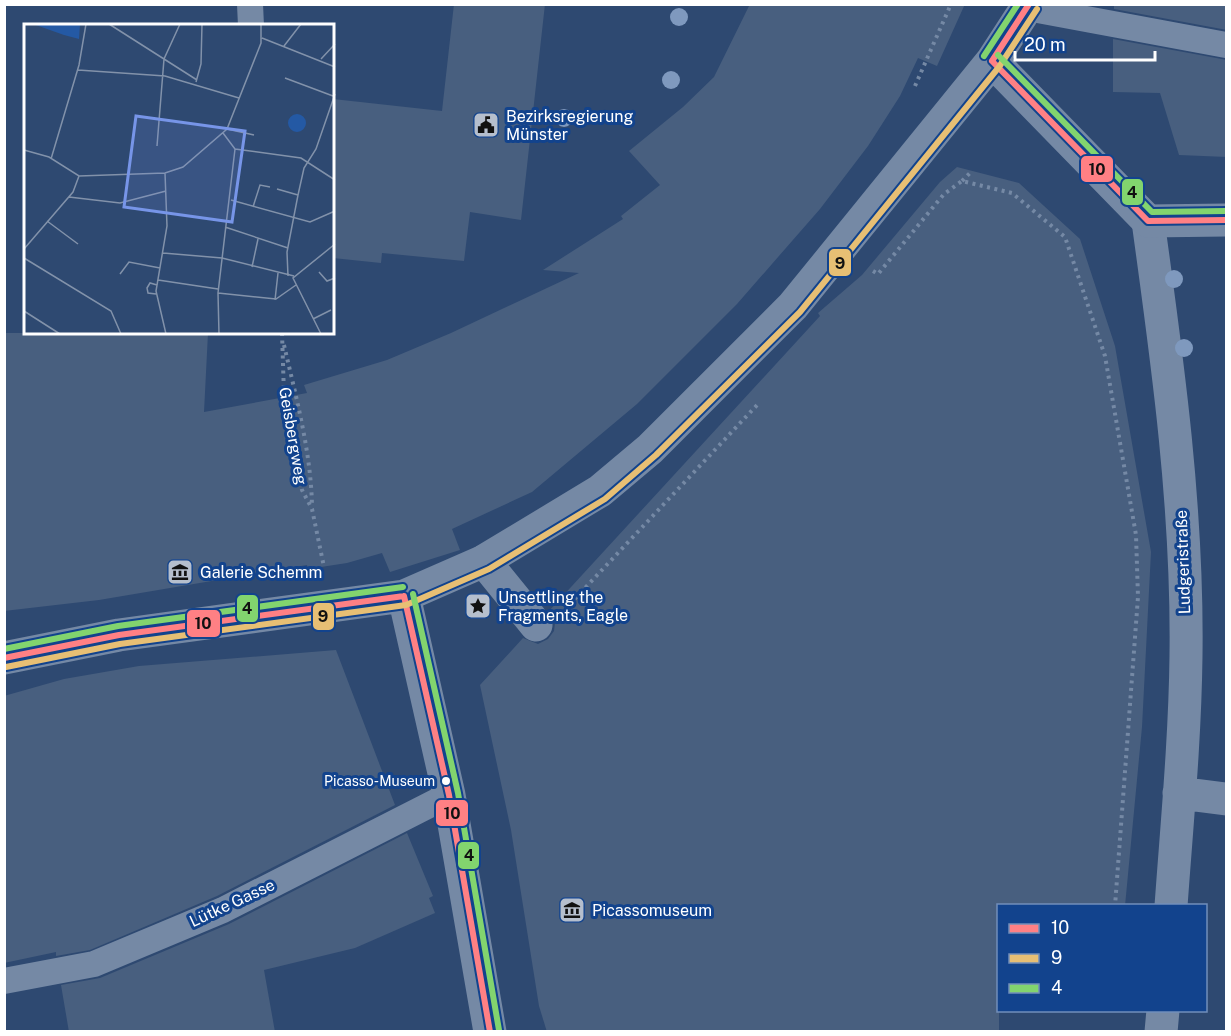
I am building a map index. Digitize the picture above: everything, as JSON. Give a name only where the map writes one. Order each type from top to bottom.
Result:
[{"type":"street","points":[[4,658],[119,635],[404,596],[483,561],[600,491],[650,449],[794,306],[992,61],[1028,6]]},
{"type":"street","points":[[992,61],[1148,221],[1227,220]]},
{"type":"street","name":"Ludgeristraße","points":[[1148,221],[1177,457],[1185,570],[1186,656],[1171,904]]},
{"type":"street","points":[[483,561],[536,625]]},
{"type":"street","points":[[404,596],[449,795],[490,1032]]},
{"type":"street","points":[[1179,793],[1227,799]]},
{"type":"street","points":[[1161,1032],[1163,1012]]},
{"type":"lane","points":[[250,4],[251,24]]},
{"type":"lane","points":[[1028,6],[1227,45]]},
{"type":"lane","name":"Lütke Gasse","points":[[4,981],[94,964],[223,910],[449,795]]},
{"type":"path","points":[[926,62],[951,4]]},
{"type":"path","points":[[868,267],[878,274],[944,194],[972,171]]},
{"type":"path","points":[[962,181],[1012,193],[1065,237],[1105,356],[1136,535],[1138,597],[1115,904]]},
{"type":"path","points":[[282,334],[312,488],[312,509]]},
{"type":"path","name":"Geisbergweg","points":[[282,334],[284,395],[302,490],[312,509],[332,606]]},
{"type":"path","points":[[567,608],[759,403]]},
{"type":"building","name":"Bezirksregierung Münster","points":[[454,4],[545,4],[521,220],[470,212],[464,261],[382,253],[381,263],[334,258],[334,99],[442,111]]},
{"type":"building","points":[[750,4],[965,4],[937,66],[918,58],[900,96],[868,146],[820,209],[737,304],[637,404],[532,492],[452,529],[460,550],[390,572],[382,553],[347,563],[308,569],[307,565],[99,600],[4,611],[4,333],[208,334],[204,412],[307,393],[304,385],[387,360],[451,333],[579,273],[543,270],[623,219],[621,216],[660,185],[629,151],[683,107],[714,77]]},
{"type":"building","points":[[1114,4],[1227,4],[1227,30],[1114,9]]},
{"type":"building","points":[[1113,39],[1227,60],[1227,157],[1179,155],[1160,93],[1113,92]]},
{"type":"building","points":[[957,167],[1019,183],[1080,239],[1115,346],[1151,552],[1142,727],[1125,904],[997,904],[999,1032],[547,1032],[539,1006],[511,830],[480,685],[523,638],[538,644],[548,639],[554,631],[555,623],[549,611],[820,316],[818,313],[862,275],[940,182]]},
{"type":"building","points":[[336,650],[395,805],[217,896],[90,950],[56,956],[56,952],[4,963],[4,696],[64,679],[139,666]]},
{"type":"building","points":[[407,833],[433,896],[429,898],[435,913],[355,948],[264,970],[275,1032],[69,1032],[61,985],[100,978],[229,924]]},
{"type":"transit line","name":"4","points":[[984,56],[1018,4]]},
{"type":"transit line","name":"10","points":[[992,61],[1029,4]]},
{"type":"transit line","name":"9","points":[[6,667],[120,644],[406,605],[489,569],[605,499],[656,455],[800,312],[999,67],[1037,9]]},
{"type":"transit line","name":"4","points":[[998,55],[1152,212],[1226,211]]},
{"type":"transit line","name":"10","points":[[992,61],[1148,221],[1226,220]]},
{"type":"transit line","name":"4","points":[[4,649],[118,626],[403,587]]},
{"type":"transit line","name":"4","points":[[413,594],[458,793],[499,1030]]},
{"type":"transit line","name":"10","points":[[404,596],[449,795],[490,1032]]},
{"type":"transit line","name":"10","points":[[4,658],[119,635],[404,596]]},
{"type":"place","name":"Bezirksregierung Münster","points":[[486,125]]},
{"type":"place","name":"Galerie Schemm","points":[[180,572]]},
{"type":"place","name":"Unsettling the Fragments, Eagle","points":[[478,606]]},
{"type":"place","name":"Picasso-Museum","points":[[446,781]]},
{"type":"place","name":"Picassomuseum","points":[[572,910]]}]
